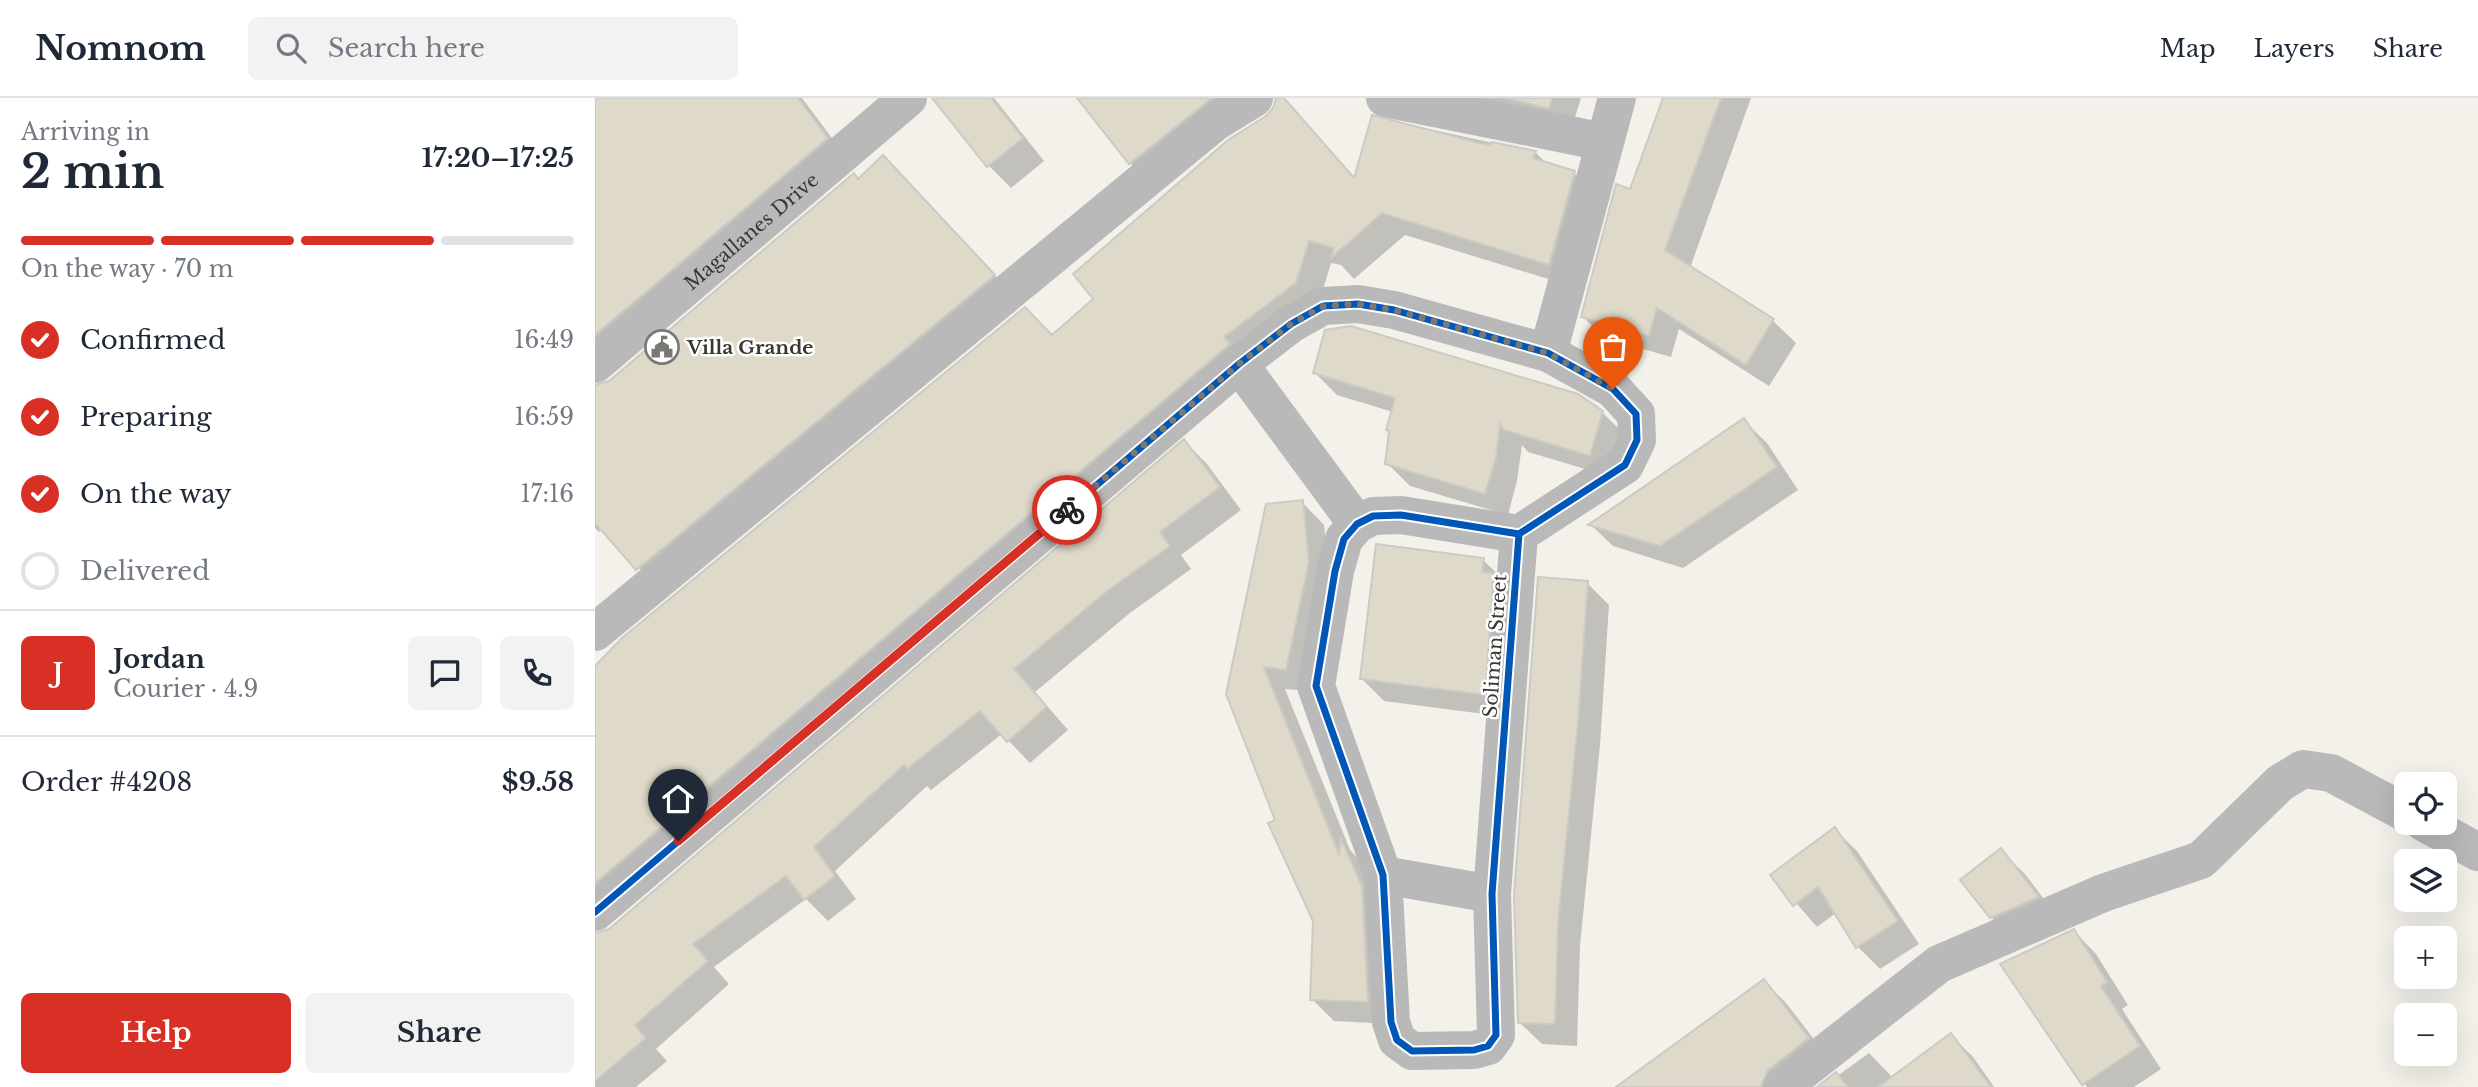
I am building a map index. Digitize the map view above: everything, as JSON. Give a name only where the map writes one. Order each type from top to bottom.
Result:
[{"type":"street","name":"Magallanes Drive","points":[[595,364],[908,98]]},
{"type":"street","points":[[595,632],[1215,122],[1254,98]]},
{"type":"street","points":[[1385,98],[1604,142]]},
{"type":"street","points":[[1548,353],[1618,98]]},
{"type":"street","points":[[595,912],[1239,364],[1291,324],[1324,306],[1358,304],[1394,310],[1548,353],[1613,389],[1636,414],[1637,440],[1625,465],[1519,534],[1401,515],[1373,516],[1357,524],[1344,538],[1335,571],[1316,686],[1383,875],[1492,894]]},
{"type":"street","points":[[1239,364],[1357,524]]},
{"type":"street","name":"Soliman Street","points":[[1383,875],[1391,1022],[1397,1040],[1412,1051],[1474,1050],[1488,1045],[1496,1035],[1492,894],[1519,534]]},
{"type":"street","points":[[1783,1087],[1939,964],[2103,894],[2201,860],[2280,783],[2303,769],[2331,773],[2394,807]]},
{"type":"street","points":[[2447,835],[2478,852]]},
{"type":"building","points":[[595,98],[798,98],[828,138],[595,335]]},
{"type":"building","points":[[932,98],[991,98],[1023,138],[987,167]]},
{"type":"building","points":[[1077,98],[1212,98],[1129,164]]},
{"type":"building","points":[[1276,98],[1284,98],[1354,178],[1372,115],[1479,143],[1491,145],[1492,142],[1536,151],[1533,158],[1575,171],[1549,265],[1382,213],[1331,258],[1334,248],[1309,241],[1296,283],[1224,337],[1230,344],[595,883],[595,666],[622,638],[1025,307],[1052,335],[1093,299],[1073,274],[1228,140],[1266,116],[1273,108]]},
{"type":"building","points":[[1506,98],[1552,98],[1549,109]]},
{"type":"building","points":[[1663,98],[1721,98],[1665,250],[1774,319],[1746,365],[1657,308],[1649,336],[1581,317],[1616,184],[1630,189]]},
{"type":"building","points":[[883,155],[995,275],[636,570],[595,523],[595,385],[609,381],[854,173],[858,179]]},
{"type":"building","points":[[1351,326],[1578,394],[1603,411],[1590,456],[1504,430],[1500,424],[1496,458],[1485,494],[1385,464],[1389,431],[1386,430],[1395,398],[1313,373],[1325,330]]},
{"type":"building","points":[[1744,418],[1777,467],[1660,546],[1588,525]]},
{"type":"building","points":[[1184,439],[1220,487],[1160,532],[1170,546],[1107,591],[1014,669],[1047,707],[1007,742],[980,711],[907,769],[904,765],[814,847],[835,876],[804,900],[786,876],[693,944],[708,961],[635,1025],[646,1038],[595,1081],[595,933],[609,929]]},
{"type":"building","points":[[1303,500],[1309,562],[1286,670],[1264,667],[1339,854],[1341,839],[1362,886],[1368,1002],[1310,1000],[1313,921],[1268,823],[1275,820],[1226,694],[1266,504]]},
{"type":"building","points":[[1376,544],[1484,558],[1482,572],[1494,573],[1485,695],[1360,679]]},
{"type":"building","points":[[1538,577],[1588,581],[1578,722],[1558,923],[1555,1024],[1518,1023],[1514,895]]},
{"type":"building","points":[[1835,827],[1898,921],[1856,948],[1818,887],[1793,906],[1770,875]]},
{"type":"building","points":[[2001,848],[2039,897],[1990,918],[1960,880]]},
{"type":"building","points":[[2074,929],[2107,982],[2101,986],[2140,1046],[2082,1085],[2000,964]]},
{"type":"building","points":[[1764,979],[1809,1038],[1768,1070],[1761,1087],[1616,1087]]},
{"type":"building","points":[[1951,1033],[1991,1087],[1878,1087]]},
{"type":"building","points":[[1836,1072],[1848,1087],[1817,1087]]},
{"type":"cycle path","points":[[595,912],[1239,364],[1291,324],[1323,306],[1358,304],[1394,310],[1548,353],[1613,389],[1636,414],[1637,440],[1625,465],[1519,534],[1492,894],[1496,1035],[1488,1046],[1474,1050],[1412,1051],[1397,1040],[1391,1022],[1383,875],[1316,686],[1335,571],[1344,539],[1357,524],[1373,516],[1401,515],[1519,534]]},
{"type":"way so far","points":[[1067,510],[1239,364],[1291,324],[1324,306],[1358,304],[1394,310],[1548,353],[1613,389]]},
{"type":"place","name":"Villa Grande","points":[[662,347]]},
{"type":"route","points":[[678,841],[1067,510]]}]
